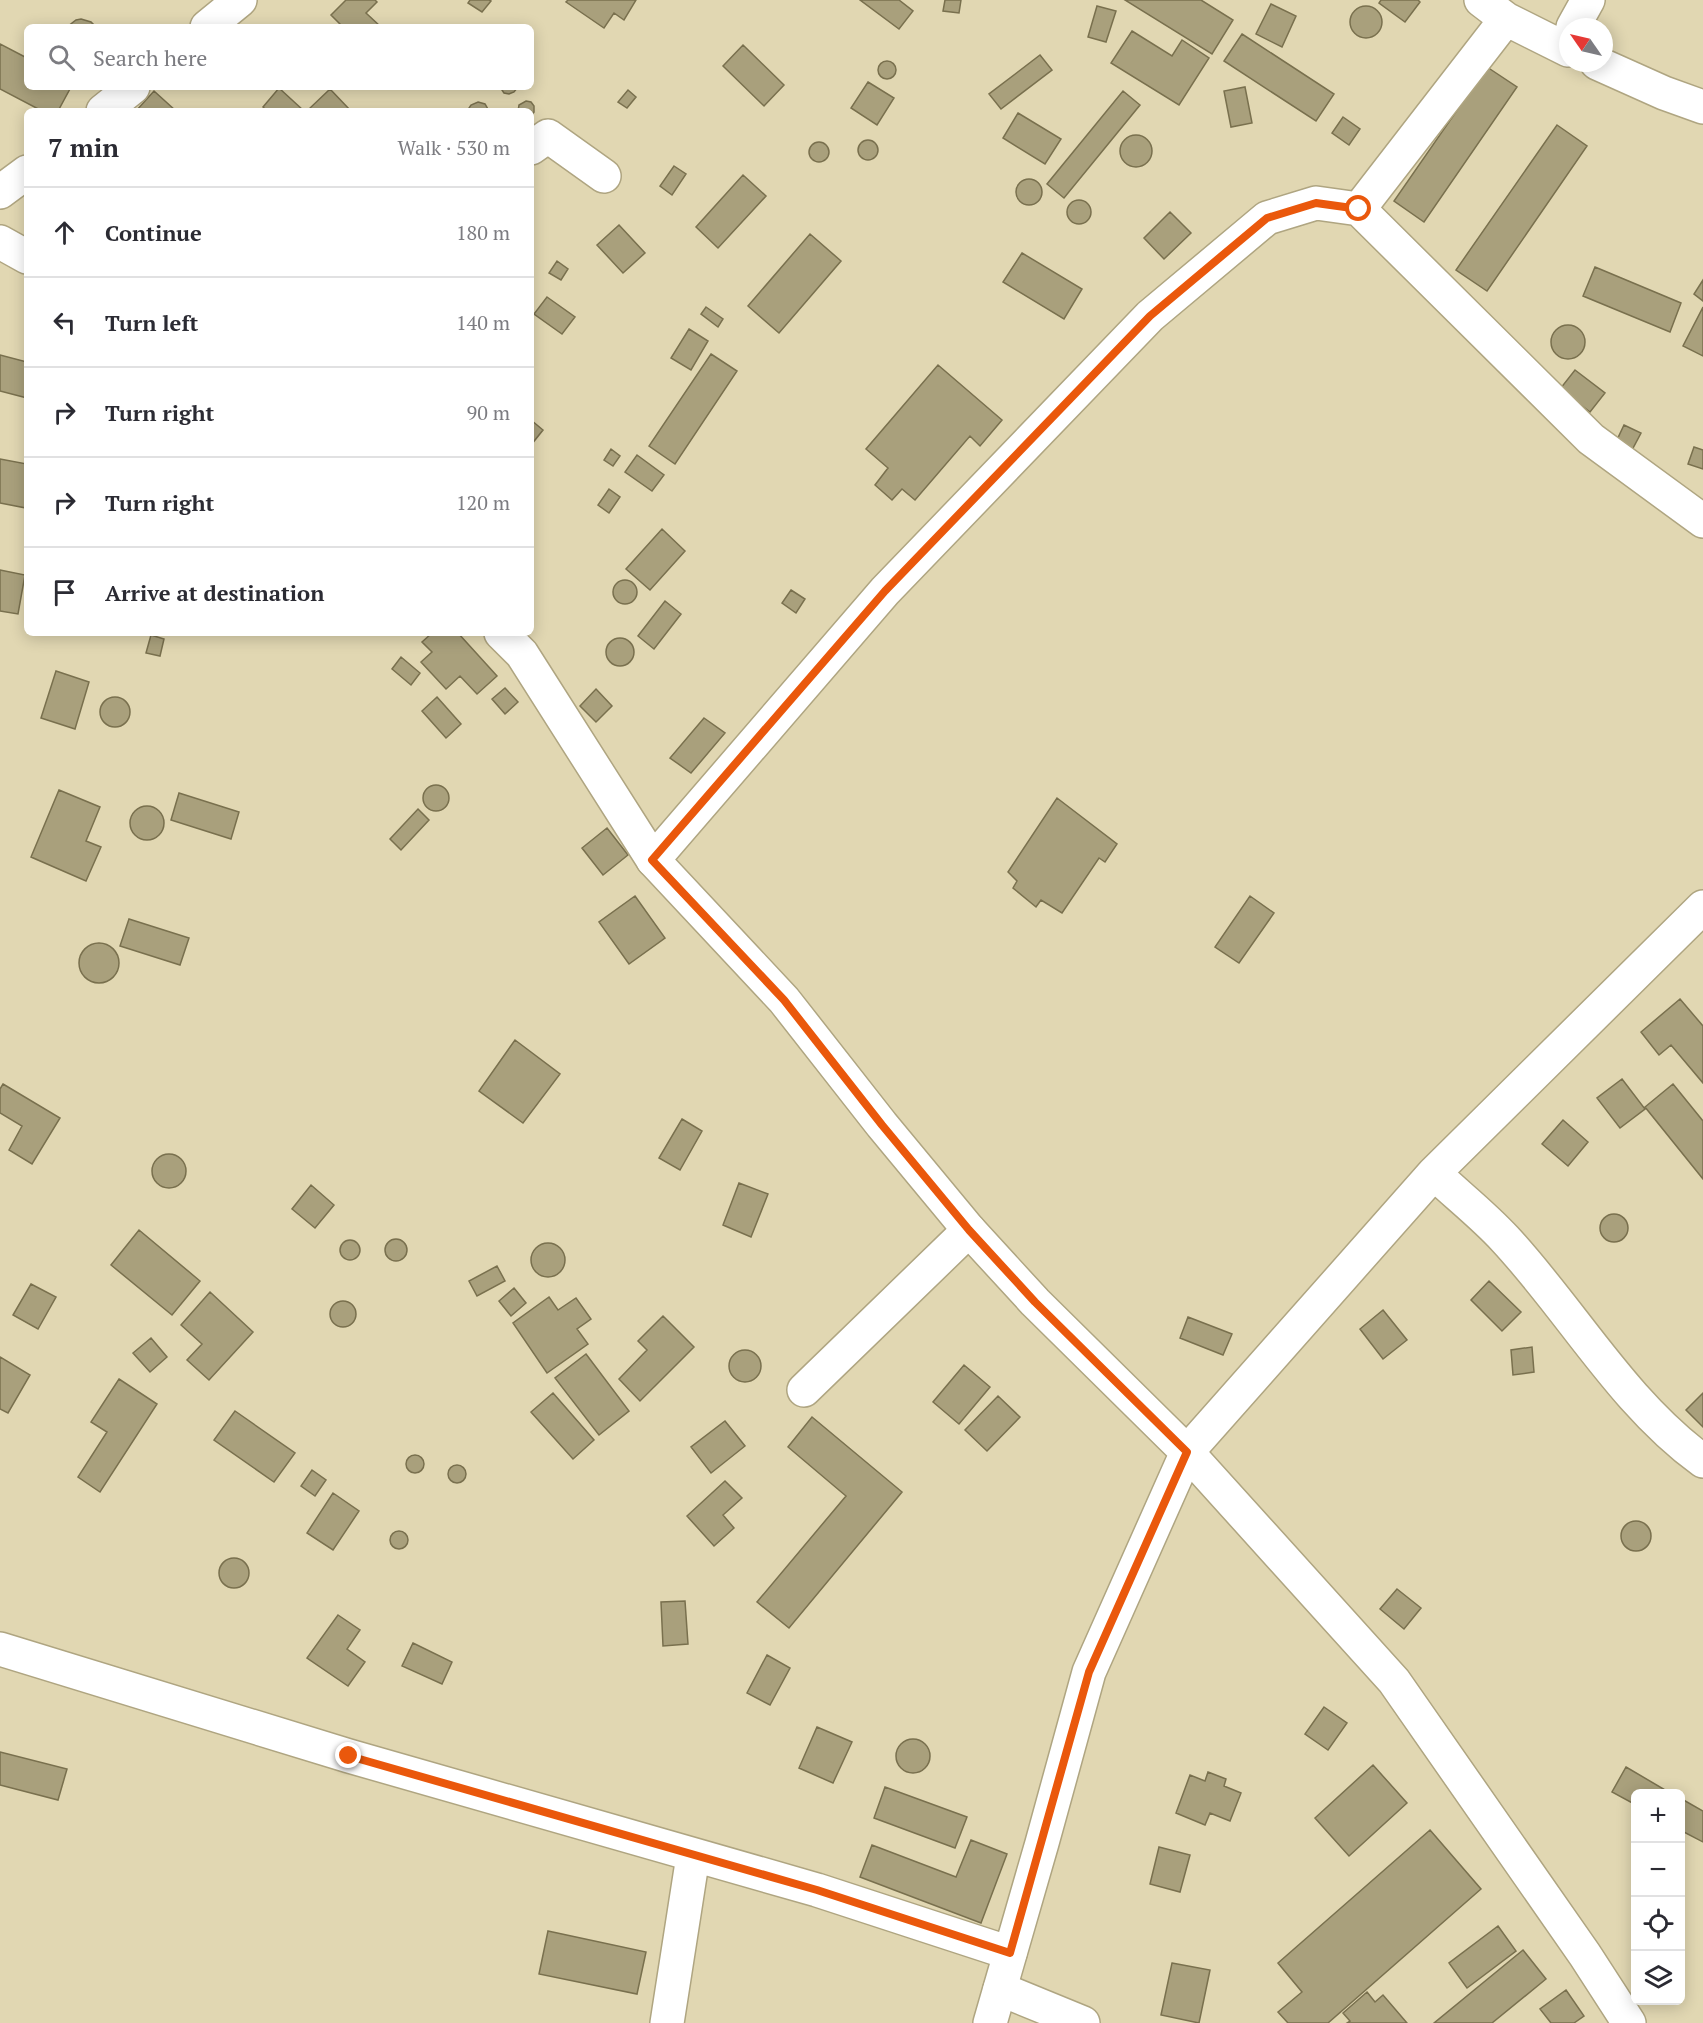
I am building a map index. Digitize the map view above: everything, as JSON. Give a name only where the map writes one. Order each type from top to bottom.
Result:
[{"type":"street","points":[[211,24],[240,0]]},
{"type":"street","points":[[1579,18],[1588,0]]},
{"type":"street","points":[[1359,209],[1493,9],[1559,36]]},
{"type":"street","points":[[1613,70],[1664,93],[1703,107]]},
{"type":"street","points":[[108,108],[129,90]]},
{"type":"street","points":[[534,146],[548,136],[604,176]]},
{"type":"street","points":[[0,192],[24,174]]},
{"type":"street","points":[[652,860],[885,591],[1150,316],[1267,218],[1316,203],[1359,209],[1591,439],[1703,521]]},
{"type":"street","points":[[0,242],[24,255]]},
{"type":"street","points":[[504,636],[522,654],[652,860],[784,1000],[882,1125],[969,1230],[1035,1302],[1187,1452],[1394,1681],[1579,1945],[1629,2023]]},
{"type":"street","points":[[990,2023],[1089,1672],[1187,1452],[1434,1173],[1703,907]]},
{"type":"street","points":[[1434,1173],[1504,1238],[1648,1412],[1703,1461]]},
{"type":"street","points":[[804,1390],[969,1230]]},
{"type":"street","points":[[0,1649],[349,1756],[817,1890],[1010,1953]]},
{"type":"street","points":[[667,2023],[693,1856]]},
{"type":"street","points":[[1000,1989],[1083,2023]]},
{"type":"building","points":[[346,0],[375,0],[377,2],[366,13],[378,24],[340,24],[331,15]]},
{"type":"building","points":[[470,0],[491,1],[482,12],[468,3]]},
{"type":"building","points":[[568,0],[636,0],[624,20],[614,13],[604,28],[566,2]]},
{"type":"building","points":[[860,0],[899,0],[913,11],[899,29]]},
{"type":"building","points":[[945,0],[961,0],[959,13],[943,11]]},
{"type":"building","points":[[1125,0],[1201,0],[1233,20],[1212,54]]},
{"type":"building","points":[[1381,0],[1418,0],[1420,2],[1405,22],[1379,3]]},
{"type":"building","points":[[1271,4],[1296,16],[1282,47],[1256,34]]},
{"type":"building","points":[[1097,6],[1116,11],[1106,42],[1088,37]]},
{"type":"building","points":[[1366,6],[1377,11],[1382,22],[1377,33],[1366,38],[1355,33],[1350,22],[1355,11]]},
{"type":"building","points":[[81,19],[93,24],[71,24]]},
{"type":"building","points":[[1132,31],[1172,56],[1182,40],[1209,58],[1179,105],[1111,63]]},
{"type":"building","points":[[1242,34],[1334,94],[1316,121],[1224,61]]},
{"type":"building","points":[[0,44],[24,56],[24,90],[69,90],[60,108],[36,108],[0,89]]},
{"type":"building","points":[[743,45],[784,85],[764,106],[723,66]]},
{"type":"building","points":[[1040,55],[1052,70],[1001,109],[989,94]]},
{"type":"building","points":[[887,61],[893,64],[896,70],[893,76],[887,79],[881,76],[878,70],[881,64]]},
{"type":"building","points":[[1487,67],[1517,87],[1424,222],[1394,201]]},
{"type":"building","points":[[868,82],[894,98],[877,125],[851,108]]},
{"type":"building","points":[[1245,87],[1252,123],[1231,127],[1224,91]]},
{"type":"building","points":[[277,90],[281,90],[301,108],[264,108]]},
{"type":"building","points":[[331,90],[348,108],[310,108]]},
{"type":"building","points":[[502,90],[516,90],[509,94]]},
{"type":"building","points":[[628,90],[636,97],[627,108],[618,102]]},
{"type":"building","points":[[154,91],[173,108],[139,108]]},
{"type":"building","points":[[1123,91],[1140,105],[1064,198],[1047,184]]},
{"type":"building","points":[[526,101],[531,102],[534,108],[518,108],[519,105]]},
{"type":"building","points":[[478,102],[485,104],[487,108],[469,108]]},
{"type":"building","points":[[1018,113],[1061,139],[1045,164],[1003,138]]},
{"type":"building","points":[[1343,117],[1360,129],[1349,145],[1332,133]]},
{"type":"building","points":[[1557,125],[1587,146],[1487,291],[1456,270]]},
{"type":"building","points":[[1136,135],[1147,140],[1152,151],[1147,162],[1136,167],[1125,162],[1120,151],[1125,140]]},
{"type":"building","points":[[868,140],[875,143],[878,150],[875,157],[868,160],[861,157],[858,150],[861,143]]},
{"type":"building","points":[[815,142],[823,142],[829,148],[829,156],[823,162],[815,162],[809,156],[809,148]]},
{"type":"building","points":[[674,166],[686,174],[672,195],[660,186]]},
{"type":"building","points":[[743,175],[766,196],[718,248],[696,227]]},
{"type":"building","points":[[1029,179],[1038,183],[1042,192],[1038,201],[1029,205],[1020,201],[1016,192],[1020,183]]},
{"type":"building","points":[[1079,200],[1088,203],[1091,212],[1088,221],[1079,224],[1070,221],[1067,212],[1070,203]]},
{"type":"building","points":[[1170,212],[1191,233],[1164,259],[1144,238]]},
{"type":"building","points":[[619,225],[645,253],[623,273],[597,245]]},
{"type":"building","points":[[810,234],[841,261],[779,333],[748,306]]},
{"type":"building","points":[[1022,253],[1082,289],[1064,319],[1003,282]]},
{"type":"building","points":[[557,261],[568,269],[561,280],[549,273]]},
{"type":"building","points":[[1595,267],[1681,303],[1670,332],[1583,296]]},
{"type":"building","points":[[1703,280],[1703,301],[1694,294]]},
{"type":"building","points":[[547,297],[575,317],[562,334],[534,314]]},
{"type":"building","points":[[706,307],[723,319],[718,327],[701,314]]},
{"type":"building","points":[[1703,307],[1703,356],[1683,346]]},
{"type":"building","points":[[1568,325],[1580,330],[1585,342],[1580,354],[1568,359],[1556,354],[1551,342],[1556,330]]},
{"type":"building","points":[[689,329],[708,341],[691,370],[671,358]]},
{"type":"building","points":[[711,354],[737,371],[675,464],[649,446]]},
{"type":"building","points":[[0,355],[24,361],[24,397],[0,391]]},
{"type":"building","points":[[938,365],[1002,420],[980,446],[970,436],[915,500],[902,489],[892,500],[875,485],[888,468],[866,449]]},
{"type":"building","points":[[1575,370],[1605,393],[1590,412],[1560,389]]},
{"type":"building","points":[[534,422],[543,430],[534,441]]},
{"type":"building","points":[[1624,425],[1641,433],[1632,450],[1616,442]]},
{"type":"building","points":[[1694,447],[1703,450],[1703,469],[1688,464]]},
{"type":"building","points":[[611,449],[620,456],[613,466],[604,460]]},
{"type":"building","points":[[637,455],[664,475],[652,491],[625,472]]},
{"type":"building","points":[[0,459],[24,463],[24,508],[0,503]]},
{"type":"building","points":[[609,489],[620,497],[609,513],[598,505]]},
{"type":"building","points":[[662,529],[685,551],[650,590],[626,569]]},
{"type":"building","points":[[0,570],[24,575],[18,614],[0,611]]},
{"type":"building","points":[[625,580],[634,583],[637,592],[634,601],[625,604],[616,601],[613,592],[616,583]]},
{"type":"building","points":[[791,590],[805,599],[796,613],[782,603]]},
{"type":"building","points":[[665,601],[681,614],[654,649],[638,636]]},
{"type":"building","points":[[151,636],[164,639],[160,656],[146,653]]},
{"type":"building","points":[[429,636],[461,636],[497,676],[477,694],[460,676],[446,689],[421,662],[432,652],[422,642]]},
{"type":"building","points":[[620,638],[630,642],[634,652],[630,662],[620,666],[610,662],[606,652],[610,642]]},
{"type":"building","points":[[401,657],[420,673],[411,685],[392,669]]},
{"type":"building","points":[[56,671],[89,682],[75,729],[41,718]]},
{"type":"building","points":[[505,688],[518,702],[505,714],[492,699]]},
{"type":"building","points":[[596,689],[612,706],[596,722],[580,706]]},
{"type":"building","points":[[115,697],[126,701],[130,712],[126,723],[115,727],[104,723],[100,712],[104,701]]},
{"type":"building","points":[[437,697],[461,724],[446,738],[422,711]]},
{"type":"building","points":[[704,718],[725,733],[691,773],[670,758]]},
{"type":"building","points":[[436,785],[445,789],[449,798],[445,807],[436,811],[427,807],[423,798],[427,789]]},
{"type":"building","points":[[59,790],[100,807],[86,841],[101,847],[86,881],[31,857]]},
{"type":"building","points":[[179,793],[239,812],[231,839],[171,820]]},
{"type":"building","points":[[1057,798],[1117,844],[1105,862],[1099,858],[1062,913],[1041,900],[1036,907],[1013,888],[1017,881],[1008,872]]},
{"type":"building","points":[[147,806],[159,811],[164,823],[159,835],[147,840],[135,835],[130,823],[135,811]]},
{"type":"building","points":[[418,809],[429,820],[401,850],[390,839]]},
{"type":"building","points":[[607,828],[628,855],[603,875],[582,848]]},
{"type":"building","points":[[635,896],[665,938],[629,964],[599,922]]},
{"type":"building","points":[[1250,896],[1274,913],[1239,963],[1215,947]]},
{"type":"building","points":[[129,919],[189,938],[180,965],[120,946]]},
{"type":"building","points":[[99,943],[107,944],[113,949],[118,955],[118,971],[113,977],[107,982],[99,983],[91,982],[85,977],[80,971],[79,963],[80,955],[85,949],[91,944]]},
{"type":"building","points":[[1680,999],[1703,1026],[1703,1083],[1671,1045],[1659,1055],[1641,1032]]},
{"type":"building","points":[[515,1040],[560,1074],[523,1123],[479,1091]]},
{"type":"building","points":[[1622,1079],[1645,1109],[1620,1128],[1597,1098]]},
{"type":"building","points":[[3,1084],[60,1118],[32,1164],[9,1150],[22,1126],[0,1113],[0,1089]]},
{"type":"building","points":[[1673,1084],[1703,1121],[1703,1179],[1645,1107]]},
{"type":"building","points":[[682,1119],[702,1131],[680,1170],[659,1158]]},
{"type":"building","points":[[1563,1120],[1588,1142],[1568,1166],[1542,1144]]},
{"type":"building","points":[[169,1154],[181,1159],[186,1171],[181,1183],[169,1188],[157,1183],[152,1171],[157,1159]]},
{"type":"building","points":[[739,1183],[768,1194],[751,1237],[723,1225]]},
{"type":"building","points":[[311,1185],[334,1205],[315,1228],[292,1209]]},
{"type":"building","points":[[1614,1214],[1624,1218],[1628,1228],[1624,1238],[1614,1242],[1604,1238],[1600,1228],[1604,1218]]},
{"type":"building","points":[[139,1230],[200,1281],[172,1315],[111,1265]]},
{"type":"building","points":[[396,1239],[404,1242],[407,1250],[404,1258],[396,1261],[388,1258],[385,1250],[388,1242]]},
{"type":"building","points":[[350,1240],[357,1243],[360,1250],[357,1257],[350,1260],[343,1257],[340,1250],[343,1243]]},
{"type":"building","points":[[548,1243],[560,1248],[565,1260],[560,1272],[548,1277],[536,1272],[531,1260],[536,1248]]},
{"type":"building","points":[[497,1266],[505,1281],[477,1296],[469,1281]]},
{"type":"building","points":[[1489,1281],[1521,1312],[1502,1331],[1471,1300]]},
{"type":"building","points":[[31,1284],[56,1297],[38,1329],[13,1315]]},
{"type":"building","points":[[514,1288],[526,1303],[511,1316],[499,1301]]},
{"type":"building","points":[[210,1292],[253,1332],[209,1380],[187,1360],[202,1344],[181,1325]]},
{"type":"building","points":[[549,1297],[558,1310],[576,1298],[591,1319],[577,1329],[588,1344],[547,1373],[513,1323]]},
{"type":"building","points":[[343,1301],[352,1305],[356,1314],[352,1323],[343,1327],[334,1323],[330,1314],[334,1305]]},
{"type":"building","points":[[1383,1310],[1407,1340],[1383,1359],[1360,1329]]},
{"type":"building","points":[[663,1316],[694,1347],[640,1401],[619,1379],[647,1350],[638,1341]]},
{"type":"building","points":[[1188,1317],[1232,1334],[1223,1355],[1180,1338]]},
{"type":"building","points":[[151,1338],[167,1357],[150,1372],[133,1353]]},
{"type":"building","points":[[1532,1347],[1534,1372],[1513,1375],[1511,1350]]},
{"type":"building","points":[[745,1350],[757,1354],[761,1366],[757,1378],[745,1382],[733,1378],[729,1366],[733,1354]]},
{"type":"building","points":[[586,1354],[629,1411],[599,1435],[555,1378]]},
{"type":"building","points":[[0,1357],[30,1375],[8,1413],[0,1409]]},
{"type":"building","points":[[964,1365],[990,1387],[959,1424],[933,1402]]},
{"type":"building","points":[[119,1379],[157,1404],[100,1492],[78,1477],[107,1432],[91,1422]]},
{"type":"building","points":[[553,1393],[594,1440],[573,1459],[531,1412]]},
{"type":"building","points":[[1703,1393],[1703,1427],[1686,1410]]},
{"type":"building","points":[[998,1396],[1020,1417],[987,1451],[965,1430]]},
{"type":"building","points":[[235,1411],[295,1453],[274,1482],[214,1440]]},
{"type":"building","points":[[812,1417],[902,1492],[789,1628],[757,1602],[846,1496],[788,1447]]},
{"type":"building","points":[[725,1421],[745,1446],[711,1473],[691,1447]]},
{"type":"building","points":[[411,1455],[419,1455],[424,1460],[422,1471],[411,1473],[406,1468],[406,1460]]},
{"type":"building","points":[[453,1465],[461,1465],[466,1470],[464,1481],[453,1483],[448,1478],[448,1470]]},
{"type":"building","points":[[312,1470],[326,1480],[315,1496],[301,1486]]},
{"type":"building","points":[[725,1481],[742,1498],[723,1515],[734,1528],[714,1546],[687,1516]]},
{"type":"building","points":[[333,1493],[359,1511],[333,1550],[307,1533]]},
{"type":"building","points":[[1636,1521],[1647,1525],[1651,1536],[1647,1547],[1636,1551],[1625,1547],[1621,1536],[1625,1525]]},
{"type":"building","points":[[399,1531],[405,1534],[408,1540],[405,1546],[399,1549],[393,1546],[390,1540],[393,1534]]},
{"type":"building","points":[[234,1558],[245,1562],[249,1573],[245,1584],[234,1588],[223,1584],[219,1573],[223,1562]]},
{"type":"building","points":[[1397,1589],[1421,1608],[1404,1629],[1380,1609]]},
{"type":"building","points":[[685,1601],[688,1644],[663,1646],[661,1602]]},
{"type":"building","points":[[338,1615],[360,1630],[347,1649],[365,1662],[348,1686],[307,1658]]},
{"type":"building","points":[[413,1643],[452,1662],[442,1684],[402,1666]]},
{"type":"building","points":[[767,1655],[790,1668],[770,1705],[747,1693]]},
{"type":"building","points":[[1324,1707],[1347,1723],[1328,1750],[1305,1734]]},
{"type":"building","points":[[817,1727],[852,1742],[833,1783],[799,1768]]},
{"type":"building","points":[[913,1739],[925,1744],[930,1756],[925,1768],[913,1773],[901,1768],[896,1756],[901,1744]]},
{"type":"building","points":[[0,1752],[67,1769],[58,1800],[0,1785]]},
{"type":"building","points":[[1373,1765],[1407,1803],[1349,1856],[1315,1818]]},
{"type":"building","points":[[1626,1767],[1663,1789],[1631,1789],[1631,1802],[1612,1792]]},
{"type":"building","points":[[1208,1772],[1226,1779],[1224,1786],[1241,1793],[1230,1821],[1210,1813],[1205,1825],[1176,1813],[1190,1775],[1205,1781]]},
{"type":"building","points":[[885,1787],[967,1817],[955,1848],[874,1818]]},
{"type":"building","points":[[1685,1801],[1703,1811],[1703,1842],[1685,1833]]},
{"type":"building","points":[[1430,1830],[1481,1889],[1328,2023],[1288,2023],[1278,2012],[1302,1992],[1278,1963]]},
{"type":"building","points":[[971,1840],[1007,1854],[981,1923],[860,1877],[872,1845],[956,1877]]},
{"type":"building","points":[[1159,1847],[1190,1855],[1180,1892],[1150,1884]]},
{"type":"building","points":[[1498,1926],[1516,1951],[1467,1988],[1449,1963]]},
{"type":"building","points":[[548,1931],[646,1952],[637,1994],[539,1974]]},
{"type":"building","points":[[1523,1950],[1546,1979],[1492,2023],[1434,2023]]},
{"type":"building","points":[[1172,1963],[1210,1970],[1199,2023],[1161,2015]]},
{"type":"building","points":[[1566,1990],[1584,2016],[1574,2023],[1551,2023],[1540,2009]]},
{"type":"building","points":[[1367,1992],[1375,2002],[1383,1995],[1407,2023],[1347,2023],[1350,2021],[1343,2013]]},
{"type":"route","points":[[349,1756],[817,1890],[1010,1953],[1089,1672],[1187,1452],[1035,1302],[969,1230],[882,1125],[784,1000],[652,860],[885,591],[1150,316],[1267,218],[1316,203],[1359,209]]}]
